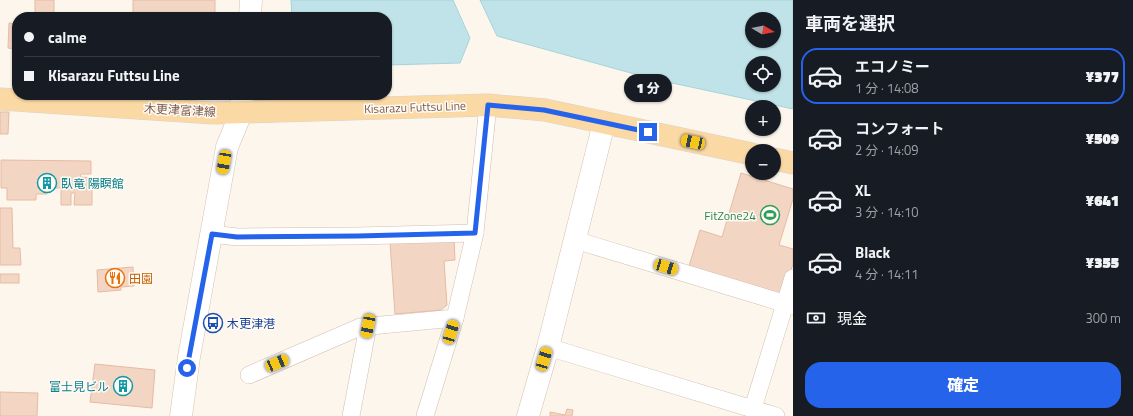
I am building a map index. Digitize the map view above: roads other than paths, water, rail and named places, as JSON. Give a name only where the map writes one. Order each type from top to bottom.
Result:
[{"type":"main road","name":"木更津富津線","points":[[0,99],[12,100]]},
{"type":"main road","name":"木更津富津線","points":[[15,100],[214,113],[242,104]]},
{"type":"main road","name":"Kisarazu Futtsu Line","points":[[242,104],[488,105],[544,110],[745,153]]},
{"type":"main road","points":[[781,160],[793,163]]},
{"type":"street","points":[[250,12],[251,0]]},
{"type":"street","points":[[181,416],[189,357],[227,147],[242,104]]},
{"type":"street","points":[[425,416],[455,318],[475,233],[488,105]]},
{"type":"street","points":[[528,416],[548,347],[604,123]]},
{"type":"street","points":[[212,234],[245,237],[475,233]]},
{"type":"street","points":[[575,240],[790,305]]},
{"type":"street","points":[[753,408],[790,305],[793,278]]},
{"type":"street","points":[[249,375],[360,327],[455,318]]},
{"type":"street","points":[[351,416],[368,326]]},
{"type":"street","points":[[548,347],[776,416]]},
{"type":"water","points":[[291,0],[453,0],[470,38],[460,63],[392,65],[392,12],[292,12]]},
{"type":"water","points":[[480,0],[793,0],[793,109],[781,106],[781,100],[751,100],[649,78],[497,36]]},
{"type":"place","name":"臥竜 陽瞑館","points":[[47,183]]},
{"type":"place","name":"FitZone24","points":[[770,215]]},
{"type":"place","name":"田園","points":[[115,278]]},
{"type":"place","name":"木更津港","points":[[213,323]]},
{"type":"place","name":"富士見ビル","points":[[123,386]]}]
